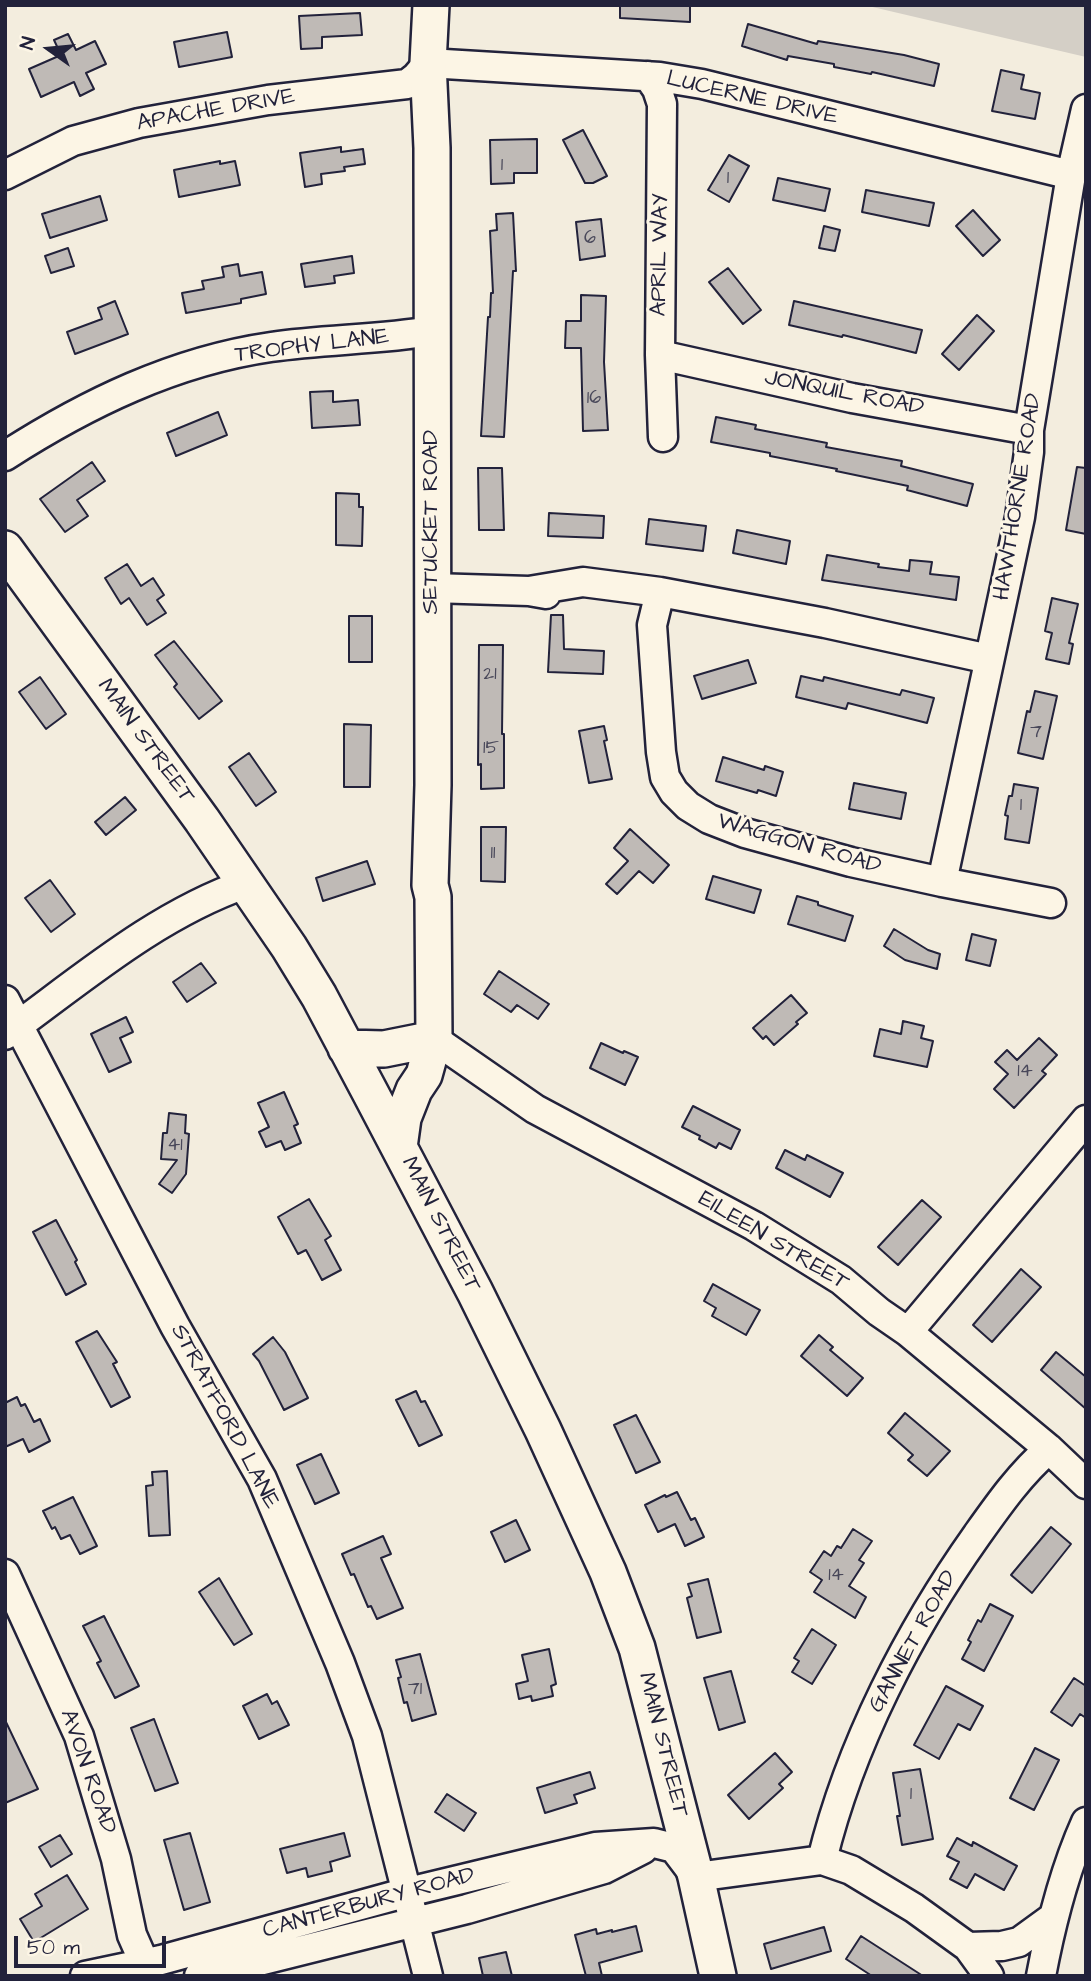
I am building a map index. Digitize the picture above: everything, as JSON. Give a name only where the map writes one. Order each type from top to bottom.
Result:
[{"type":"main road","name":"SETUCKET ROAD","points":[[399,1147],[403,1118],[414,1090],[424,1074],[434,1039],[433,897],[430,885],[433,785],[432,148],[428,63],[431,5]]},
{"type":"main road","name":"MAIN STREET","points":[[5,549],[202,820],[289,947],[319,996],[399,1147],[538,1419],[608,1572],[637,1648],[696,1877],[718,1976]]},
{"type":"main road","points":[[346,1048],[384,1049],[434,1039]]},
{"type":"street","name":"LUCERNE DRIVE","points":[[428,63],[648,76],[702,84],[1071,175]]},
{"type":"street","name":"APACHE DRIVE","points":[[5,175],[74,141],[139,123],[268,100],[407,84],[416,78],[428,63]]},
{"type":"street","name":"APRIL WAY","points":[[648,76],[657,89],[662,104],[660,355],[663,437]]},
{"type":"street","name":"HAWTHORNE ROAD","points":[[942,882],[1020,517],[1029,452],[1029,430],[1071,175],[1086,109]]},
{"type":"street","name":"TROPHY LANE","points":[[5,456],[54,424],[110,395],[214,359],[268,347],[431,331]]},
{"type":"street","name":"JONQUIL ROAD","points":[[660,355],[852,398],[1029,430]]},
{"type":"street","points":[[432,588],[529,591],[583,582],[660,592],[825,623],[989,660]]},
{"type":"street","name":"WAGGON ROAD","points":[[660,592],[652,625],[665,777],[674,792],[688,806],[709,819],[745,833],[851,862],[1051,902]]},
{"type":"street","points":[[12,1030],[101,965],[182,912],[211,896],[245,884]]},
{"type":"street","name":"STRATFORD LANE","points":[[5,1000],[12,1030],[262,1479],[340,1662],[367,1736],[428,1976]]},
{"type":"street","name":"EILEEN STREET","points":[[434,1039],[535,1109],[777,1240],[841,1280],[1049,1449],[1086,1484]]},
{"type":"street","points":[[908,1332],[1086,1120]]},
{"type":"street","name":"GANNET ROAD","points":[[822,1860],[832,1819],[874,1712],[903,1653],[948,1578],[994,1511],[1031,1464],[1049,1449]]},
{"type":"street","name":"AVON ROAD","points":[[5,1574],[79,1736],[117,1859],[132,1935],[147,1970]]},
{"type":"street","points":[[1041,1976],[1052,1918],[1075,1846],[1086,1822]]},
{"type":"street","points":[[654,1843],[674,1848],[696,1877],[822,1860],[851,1870],[904,1902],[968,1947],[989,1976]]},
{"type":"street","name":"CANTERBURY ROAD","points":[[85,1976],[147,1970],[408,1892],[595,1847],[654,1843]]},
{"type":"street","name":"CANTERBURY ROAD","points":[[199,1976],[467,1909],[604,1869],[654,1843]]},
{"type":"street","points":[[968,1947],[1002,1946],[1019,1942],[1052,1918]]},
{"type":"shaded area","points":[[864,5],[1086,5],[1086,57]]},
{"type":"building","points":[[620,5],[690,5],[690,22],[620,18]]},
{"type":"building","points":[[360,13],[362,35],[322,37],[322,48],[301,49],[299,16]]},
{"type":"building","points":[[748,24],[817,44],[818,41],[904,55],[939,64],[934,86],[872,72],[871,74],[834,67],[834,64],[788,56],[787,60],[742,46]]},
{"type":"building","points":[[227,32],[232,57],[179,67],[174,42]]},
{"type":"building","points":[[68,34],[76,50],[95,41],[106,64],[86,73],[94,89],[80,96],[74,82],[41,97],[29,69],[61,55],[54,40]]},
{"type":"building","points":[[1001,70],[1024,75],[1021,89],[1040,93],[1035,119],[992,111]]},
{"type":"building","points":[[583,130],[607,176],[593,183],[585,183],[563,140]]},
{"type":"building","points":[[537,139],[537,173],[514,173],[514,183],[491,184],[490,140]]},
{"type":"building","points":[[341,147],[341,152],[363,149],[365,164],[344,167],[345,171],[321,174],[322,184],[305,187],[300,153]]},
{"type":"building","points":[[729,155],[749,166],[729,202],[708,190]]},
{"type":"building","points":[[220,161],[220,164],[235,161],[240,185],[179,197],[174,170]]},
{"type":"building","points":[[778,178],[830,189],[825,211],[773,200]]},
{"type":"building","points":[[866,190],[934,203],[929,226],[862,212]]},
{"type":"building","points":[[100,196],[107,220],[50,238],[42,214]]},
{"type":"building","points":[[973,210],[1000,240],[983,256],[956,226]]},
{"type":"building","points":[[513,213],[516,271],[513,271],[504,437],[481,436],[488,317],[493,293],[490,231],[497,230],[496,214]]},
{"type":"building","points":[[601,219],[605,256],[580,260],[576,222]]},
{"type":"building","points":[[824,226],[840,230],[835,251],[819,248]]},
{"type":"building","points":[[68,248],[74,266],[51,273],[45,256]]},
{"type":"building","points":[[352,256],[354,273],[334,276],[335,283],[305,287],[301,264]]},
{"type":"building","points":[[238,264],[240,276],[262,272],[266,294],[241,299],[241,303],[186,313],[182,293],[204,289],[202,281],[224,277],[222,267]]},
{"type":"building","points":[[728,268],[761,310],[743,324],[709,282]]},
{"type":"building","points":[[581,295],[606,296],[604,362],[608,430],[583,431],[581,348],[565,348],[566,321],[581,321]]},
{"type":"building","points":[[115,301],[128,334],[75,354],[67,332],[102,319],[98,308]]},
{"type":"building","points":[[794,301],[922,330],[916,353],[789,325]]},
{"type":"building","points":[[977,315],[994,331],[959,370],[942,354]]},
{"type":"building","points":[[333,391],[333,402],[358,400],[360,425],[312,428],[310,392]]},
{"type":"building","points":[[218,412],[227,435],[176,456],[167,433]]},
{"type":"building","points":[[716,417],[756,425],[755,429],[827,443],[826,447],[902,461],[901,466],[973,484],[967,506],[907,490],[908,486],[770,456],[770,453],[711,442]]},
{"type":"building","points":[[92,462],[105,481],[77,500],[88,516],[65,532],[40,499]]},
{"type":"building","points":[[1077,467],[1086,468],[1086,534],[1066,530]]},
{"type":"building","points":[[478,468],[502,468],[504,530],[479,530]]},
{"type":"building","points":[[336,493],[359,494],[359,507],[363,507],[362,546],[336,545]]},
{"type":"building","points":[[549,513],[604,516],[603,538],[548,536]]},
{"type":"building","points":[[649,519],[706,526],[703,551],[646,544]]},
{"type":"building","points":[[737,530],[790,541],[786,564],[733,553]]},
{"type":"building","points":[[827,555],[909,571],[910,560],[932,562],[930,574],[959,577],[956,600],[822,580]]},
{"type":"building","points":[[127,564],[141,586],[153,578],[164,595],[157,600],[166,613],[147,625],[129,598],[121,604],[105,578]]},
{"type":"building","points":[[1052,598],[1078,604],[1069,643],[1073,644],[1069,664],[1046,659],[1052,633],[1045,631]]},
{"type":"building","points":[[551,615],[563,615],[564,649],[604,651],[603,674],[548,672]]},
{"type":"building","points":[[349,616],[372,616],[372,662],[349,662]]},
{"type":"building","points":[[174,641],[222,701],[199,719],[174,687],[177,684],[155,655]]},
{"type":"building","points":[[479,645],[503,645],[504,788],[481,789],[481,764],[478,765]]},
{"type":"building","points":[[748,660],[756,683],[702,699],[694,676]]},
{"type":"building","points":[[801,676],[823,681],[824,677],[900,695],[902,690],[934,698],[927,723],[848,703],[846,709],[796,697]]},
{"type":"building","points":[[40,677],[66,714],[46,729],[19,692]]},
{"type":"building","points":[[1035,691],[1057,696],[1043,759],[1018,753],[1027,711],[1030,712]]},
{"type":"building","points":[[344,724],[371,725],[370,787],[344,787]]},
{"type":"building","points":[[604,726],[607,740],[604,741],[612,779],[589,783],[579,731]]},
{"type":"building","points":[[249,753],[276,792],[256,806],[229,767]]},
{"type":"building","points":[[723,757],[764,770],[765,766],[783,772],[776,796],[716,781]]},
{"type":"building","points":[[854,783],[906,793],[901,819],[849,809]]},
{"type":"building","points":[[1014,784],[1038,788],[1029,843],[1005,839],[1008,816],[1005,815]]},
{"type":"building","points":[[125,797],[136,810],[106,835],[95,822]]},
{"type":"building","points":[[481,827],[506,827],[505,882],[481,881]]},
{"type":"building","points":[[630,829],[669,865],[653,883],[639,871],[617,894],[606,884],[628,861],[614,848]]},
{"type":"building","points":[[367,861],[375,884],[323,901],[316,878]]},
{"type":"building","points":[[713,876],[761,890],[754,913],[706,899]]},
{"type":"building","points":[[50,880],[75,914],[51,932],[25,898]]},
{"type":"building","points":[[797,896],[853,916],[845,941],[788,924]]},
{"type":"building","points":[[894,929],[928,950],[940,954],[937,969],[905,960],[884,946]]},
{"type":"building","points":[[972,934],[996,940],[990,966],[966,960]]},
{"type":"building","points":[[201,963],[216,983],[187,1002],[173,982]]},
{"type":"building","points":[[499,971],[549,1004],[538,1019],[517,1005],[511,1012],[484,994]]},
{"type":"building","points":[[791,995],[807,1013],[774,1045],[766,1036],[763,1039],[753,1028]]},
{"type":"building","points":[[126,1017],[133,1032],[120,1038],[131,1062],[109,1072],[91,1034]]},
{"type":"building","points":[[903,1021],[924,1026],[921,1038],[933,1041],[927,1067],[874,1056],[880,1029],[901,1034]]},
{"type":"building","points":[[1039,1038],[1057,1055],[1042,1071],[1046,1074],[1014,1108],[994,1089],[1008,1074],[995,1062],[1007,1050],[1017,1060]]},
{"type":"building","points":[[601,1043],[638,1057],[625,1085],[590,1068]]},
{"type":"building","points":[[284,1092],[298,1124],[294,1126],[301,1143],[285,1150],[281,1141],[266,1147],[259,1132],[269,1127],[258,1103]]},
{"type":"building","points":[[693,1106],[740,1130],[731,1149],[719,1143],[716,1148],[682,1127]]},
{"type":"building","points":[[169,1113],[186,1115],[185,1133],[189,1134],[186,1174],[172,1193],[159,1184],[177,1160],[161,1159],[163,1133],[167,1133]]},
{"type":"building","points":[[785,1150],[805,1160],[807,1155],[843,1173],[830,1197],[776,1168]]},
{"type":"building","points":[[309,1199],[331,1236],[325,1240],[341,1270],[322,1280],[306,1250],[298,1254],[278,1217]]},
{"type":"building","points":[[922,1200],[941,1217],[898,1265],[878,1247]]},
{"type":"building","points":[[56,1220],[86,1284],[66,1295],[33,1232]]},
{"type":"building","points":[[1021,1269],[1041,1287],[992,1342],[973,1325]]},
{"type":"building","points":[[713,1284],[760,1310],[746,1335],[712,1316],[716,1308],[704,1301]]},
{"type":"building","points":[[97,1331],[117,1362],[113,1364],[130,1397],[111,1407],[76,1342]]},
{"type":"building","points":[[819,1335],[833,1347],[830,1350],[863,1378],[847,1396],[801,1356]]},
{"type":"building","points":[[273,1337],[285,1352],[308,1398],[284,1410],[253,1354]]},
{"type":"building","points":[[1056,1352],[1086,1377],[1086,1409],[1041,1370]]},
{"type":"building","points":[[416,1391],[421,1402],[425,1401],[442,1435],[419,1446],[396,1400]]},
{"type":"building","points":[[17,1397],[21,1406],[25,1404],[34,1422],[40,1419],[50,1441],[29,1452],[23,1439],[5,1447],[5,1403]]},
{"type":"building","points":[[905,1413],[950,1451],[927,1476],[908,1460],[913,1455],[888,1433]]},
{"type":"building","points":[[636,1415],[660,1462],[636,1473],[614,1425]]},
{"type":"building","points":[[321,1454],[339,1493],[315,1504],[297,1465]]},
{"type":"building","points":[[167,1471],[170,1535],[149,1536],[146,1486],[153,1485],[152,1472]]},
{"type":"building","points":[[677,1492],[691,1520],[695,1518],[704,1537],[685,1546],[675,1524],[658,1532],[645,1505]]},
{"type":"building","points":[[73,1497],[97,1546],[80,1554],[70,1535],[61,1539],[55,1527],[52,1529],[43,1511]]},
{"type":"building","points":[[516,1520],[530,1550],[505,1562],[491,1532]]},
{"type":"building","points":[[1051,1527],[1071,1544],[1032,1593],[1011,1575]]},
{"type":"building","points":[[853,1529],[872,1541],[859,1560],[864,1563],[849,1586],[866,1597],[855,1618],[814,1592],[822,1580],[810,1572],[824,1551],[831,1556],[837,1546],[841,1548]]},
{"type":"building","points":[[383,1536],[391,1554],[381,1558],[403,1608],[377,1619],[371,1606],[368,1607],[342,1554]]},
{"type":"building","points":[[219,1578],[252,1634],[234,1645],[199,1592]]},
{"type":"building","points":[[708,1579],[721,1632],[697,1638],[687,1598],[692,1596],[688,1584]]},
{"type":"building","points":[[990,1604],[1013,1616],[984,1671],[962,1659],[978,1620],[981,1622]]},
{"type":"building","points":[[104,1616],[139,1686],[115,1698],[97,1663],[101,1661],[83,1626]]},
{"type":"building","points":[[812,1629],[836,1645],[812,1684],[792,1672],[799,1661],[794,1658]]},
{"type":"building","points":[[549,1649],[556,1684],[551,1686],[553,1696],[532,1701],[531,1696],[519,1699],[516,1684],[528,1681],[522,1655]]},
{"type":"building","points":[[420,1654],[436,1714],[412,1721],[407,1702],[404,1703],[396,1660]]},
{"type":"building","points":[[731,1671],[745,1722],[719,1730],[704,1678]]},
{"type":"building","points":[[1074,1678],[1086,1686],[1086,1718],[1080,1714],[1072,1726],[1051,1712]]},
{"type":"building","points":[[946,1686],[983,1706],[970,1730],[958,1724],[939,1759],[914,1745]]},
{"type":"building","points":[[267,1694],[272,1704],[277,1701],[289,1725],[259,1739],[243,1706]]},
{"type":"building","points":[[154,1719],[178,1783],[155,1791],[131,1728]]},
{"type":"building","points":[[5,1720],[38,1789],[5,1803]]},
{"type":"building","points":[[1035,1748],[1059,1760],[1034,1810],[1010,1798]]},
{"type":"building","points":[[775,1753],[792,1772],[779,1784],[783,1788],[749,1819],[728,1795]]},
{"type":"building","points":[[920,1769],[933,1839],[902,1845],[893,1773]]},
{"type":"building","points":[[590,1772],[595,1788],[574,1795],[577,1803],[545,1813],[537,1788]]},
{"type":"building","points":[[447,1794],[476,1813],[464,1831],[435,1812]]},
{"type":"building","points":[[190,1833],[210,1902],[184,1910],[164,1840]]},
{"type":"building","points":[[344,1833],[350,1856],[330,1862],[332,1871],[308,1877],[306,1868],[287,1873],[280,1849]]},
{"type":"building","points":[[60,1835],[72,1854],[51,1867],[39,1847]]},
{"type":"building","points":[[957,1838],[972,1846],[973,1842],[1017,1866],[1004,1890],[975,1874],[967,1888],[950,1879],[959,1862],[947,1856]]},
{"type":"building","points":[[67,1875],[88,1909],[34,1942],[20,1919],[42,1906],[35,1894]]},
{"type":"building","points":[[636,1926],[642,1951],[599,1963],[602,1976],[586,1976],[575,1935],[596,1929],[597,1934]]},
{"type":"building","points":[[824,1927],[831,1951],[771,1969],[764,1944]]},
{"type":"building","points":[[861,1936],[923,1976],[872,1976],[846,1959]]},
{"type":"building","points":[[506,1952],[512,1976],[483,1976],[479,1958]]}]
